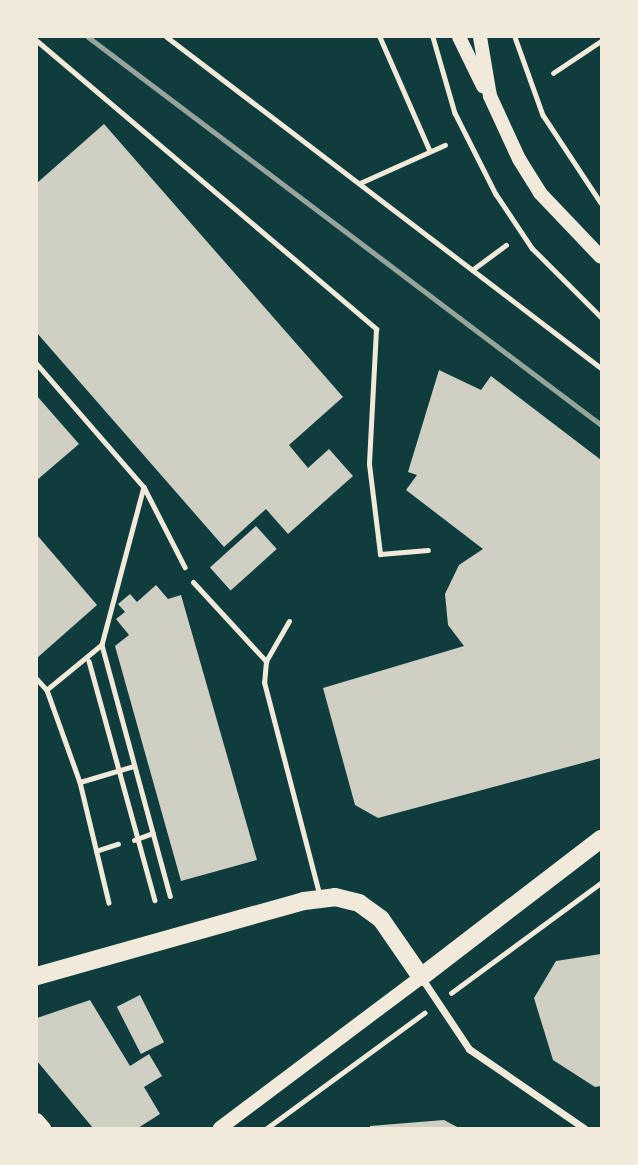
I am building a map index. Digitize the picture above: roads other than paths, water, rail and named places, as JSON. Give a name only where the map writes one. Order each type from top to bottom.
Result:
[{"type":"main road","points":[[459,37],[540,194],[601,257]]},
{"type":"main road","points":[[480,37],[490,96]]},
{"type":"main road","points":[[220,1128],[601,839]]},
{"type":"main road","points":[[37,976],[320,897],[359,903],[381,919],[421,977]]},
{"type":"main road","points":[[37,1120],[44,1128]]},
{"type":"street","points":[[421,977],[469,1049],[584,1128]]},
{"type":"lane","points":[[37,41],[376,329],[369,464],[380,554],[428,550]]},
{"type":"lane","points":[[193,582],[266,661]]},
{"type":"lane","points":[[289,621],[266,661],[264,682],[320,897]]},
{"type":"railway","points":[[88,37],[601,425]]}]
